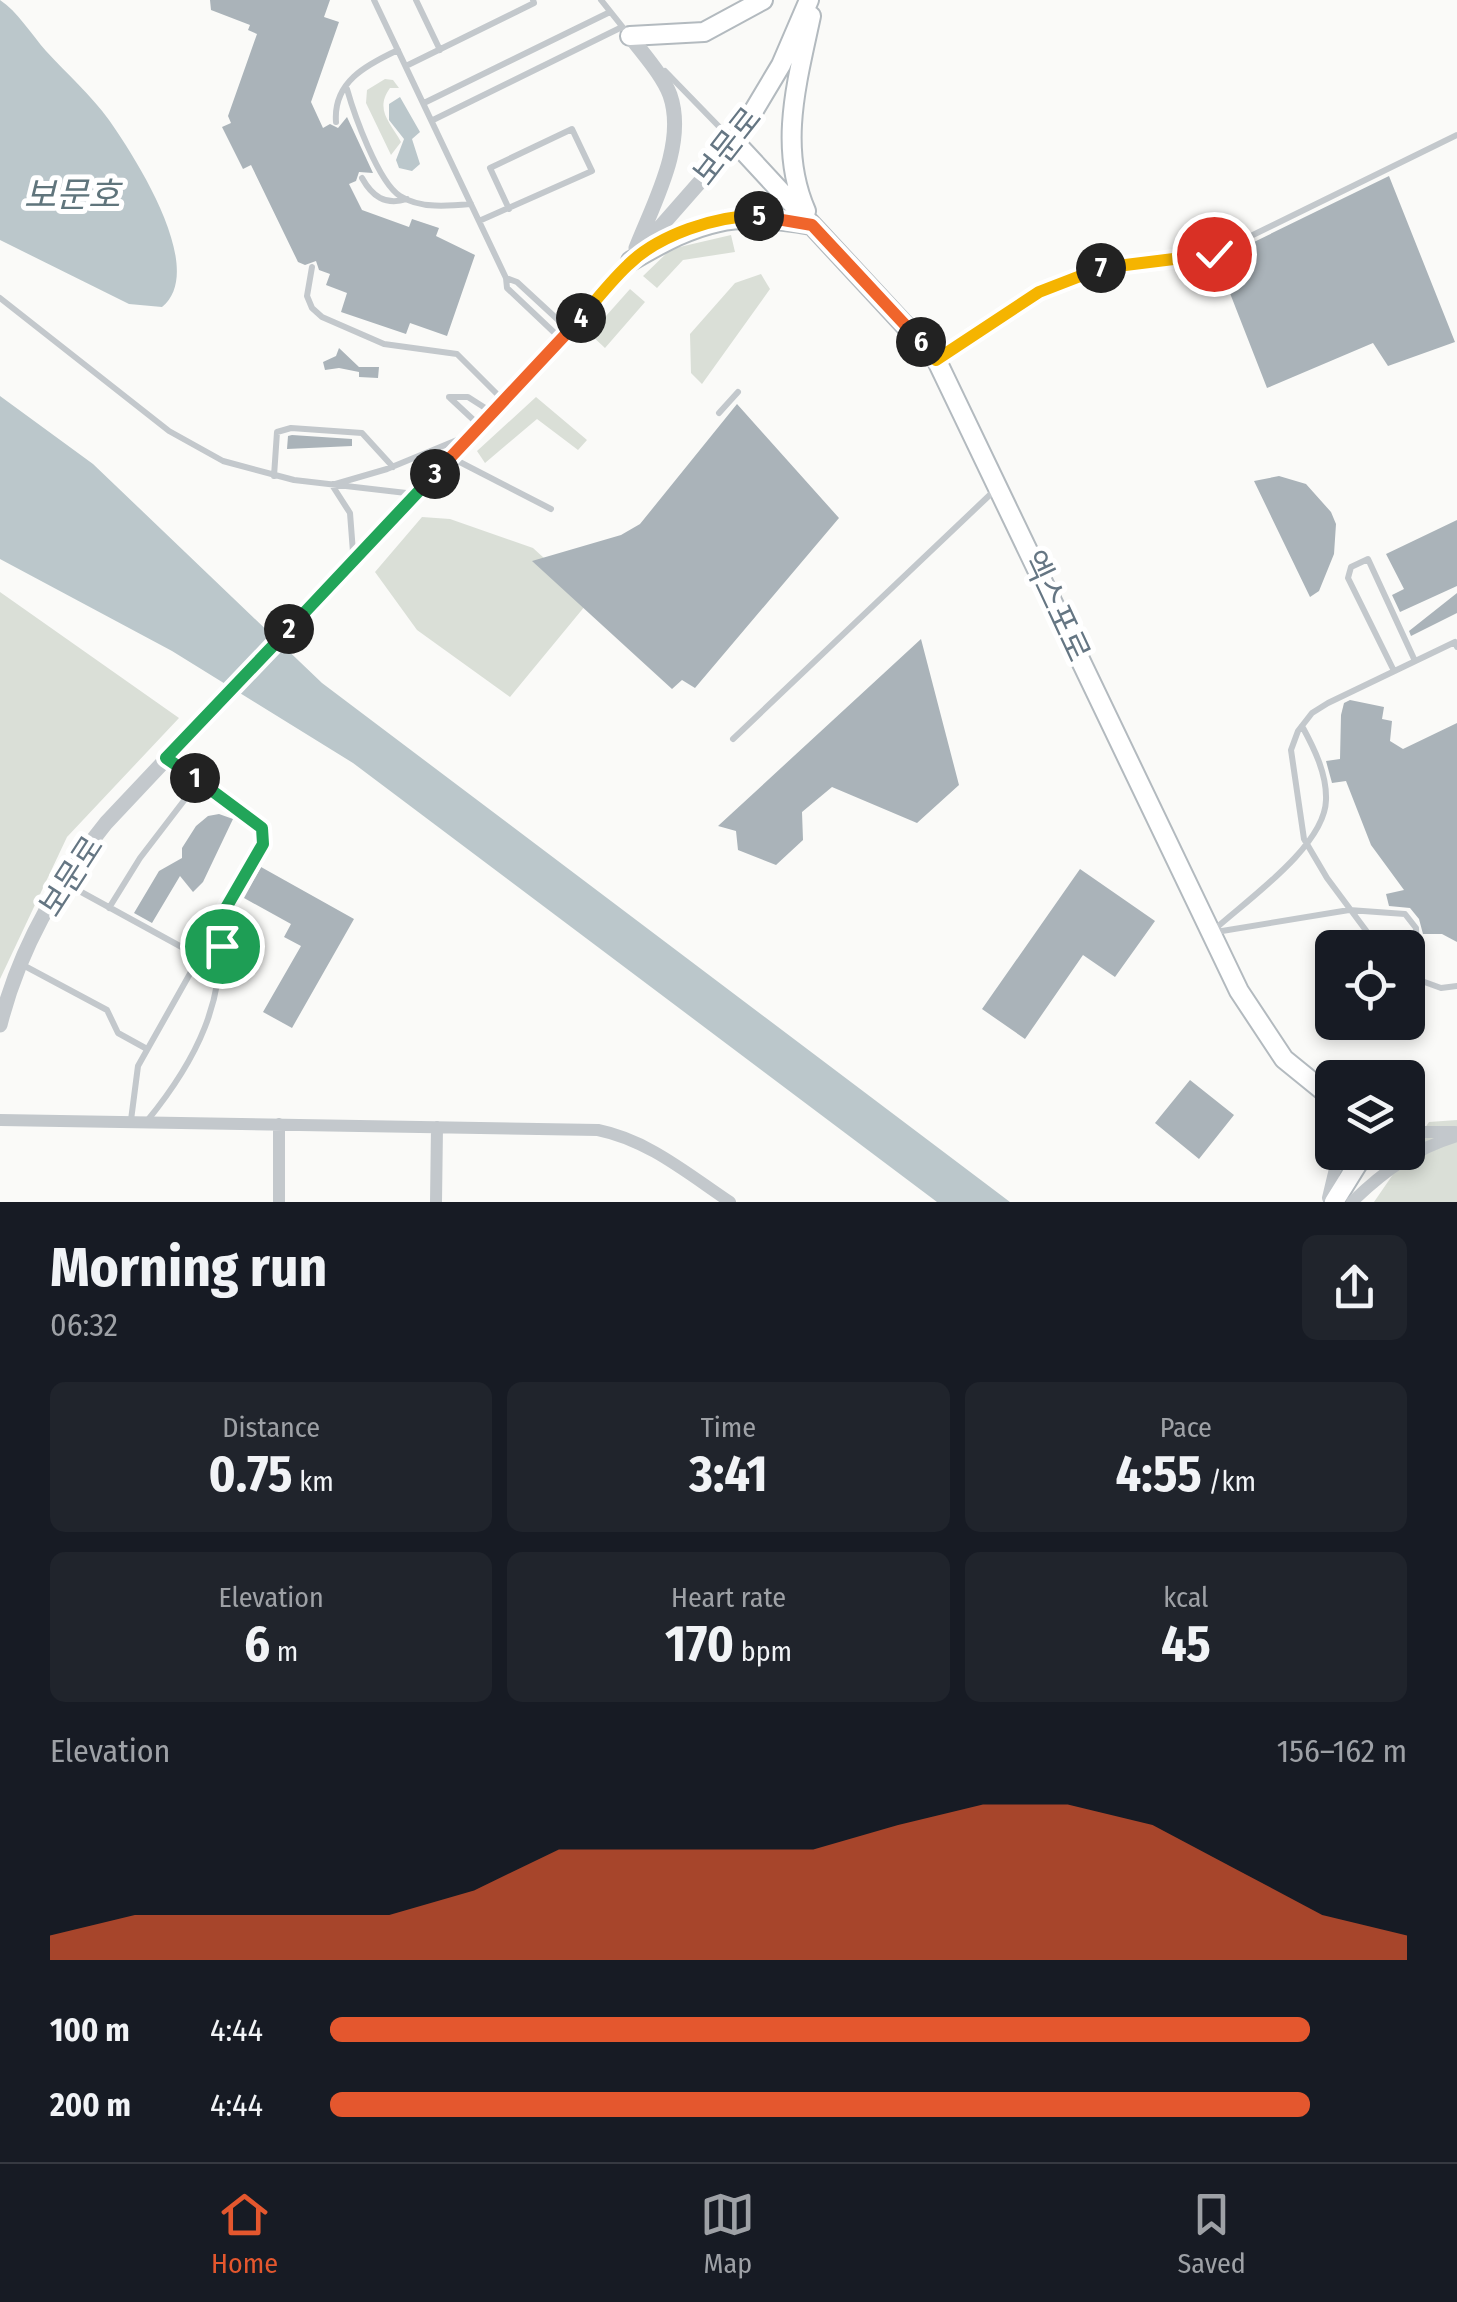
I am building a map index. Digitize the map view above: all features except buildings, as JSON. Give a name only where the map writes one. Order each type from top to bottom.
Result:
[{"type":"main road","points":[[626,31],[704,32],[764,0]]},
{"type":"main road","points":[[812,0],[796,90],[790,160],[795,186],[812,225]]},
{"type":"main road","name":"보문로","points":[[735,142],[781,64],[812,0]]},
{"type":"main road","name":"엑스포로","points":[[735,142],[936,360],[996,489],[1025,538],[1210,933],[1264,1035],[1284,1059],[1315,1084]]},
{"type":"main road","points":[[631,262],[690,230],[746,216],[812,225]]},
{"type":"main road","points":[[1334,1202],[1354,1170]]},
{"type":"street","points":[[626,31],[669,94],[673,118],[668,160],[631,262]]},
{"type":"street","name":"보문로","points":[[0,1025],[20,963],[62,882],[106,823],[566,335],[735,142]]},
{"type":"street","points":[[0,1120],[611,1132],[661,1155],[730,1202]]},
{"type":"street","points":[[279,1124],[279,1202]]},
{"type":"street","points":[[436,1202],[437,1126]]},
{"type":"street","points":[[1425,1133],[1457,1134]]},
{"type":"street","points":[[1352,1202],[1386,1168],[1457,1134]]},
{"type":"street","points":[[1327,1202],[1335,1170]]},
{"type":"lane","points":[[374,0],[506,278],[517,282],[566,335]]},
{"type":"lane","points":[[416,0],[440,50]]},
{"type":"lane","points":[[406,66],[534,3],[533,0]]},
{"type":"lane","points":[[601,0],[626,31],[735,142]]},
{"type":"lane","points":[[424,104],[610,12]]},
{"type":"lane","points":[[433,120],[626,31]]},
{"type":"lane","points":[[336,122],[334,106],[358,69],[398,50]]},
{"type":"lane","points":[[347,89],[388,183],[408,199],[443,206],[472,204]]},
{"type":"lane","points":[[480,222],[592,171],[572,129],[490,168],[509,208]]},
{"type":"lane","points":[[936,360],[1039,292],[1066,279],[1104,268],[1214,254],[1457,135]]},
{"type":"lane","points":[[362,178],[377,198],[398,202],[408,199]]},
{"type":"lane","points":[[312,268],[307,296],[316,313],[384,344],[451,352],[498,407]]},
{"type":"lane","points":[[0,298],[169,431],[222,461],[274,476],[416,494]]},
{"type":"lane","points":[[719,413],[738,392]]},
{"type":"lane","points":[[332,484],[393,467],[477,429],[449,397],[498,407]]},
{"type":"lane","points":[[274,476],[277,432],[291,428],[362,433],[393,467]]},
{"type":"lane","points":[[451,457],[551,509]]},
{"type":"lane","points":[[332,484],[346,504],[352,522],[355,547],[350,563]]},
{"type":"lane","points":[[733,739],[996,489]]},
{"type":"lane","points":[[1394,671],[1348,578],[1351,567],[1368,558],[1415,661]]},
{"type":"lane","points":[[1364,930],[1308,846],[1291,750],[1302,726],[1328,703],[1454,642],[1457,647]]},
{"type":"lane","points":[[1210,933],[1308,846],[1327,802],[1318,755],[1302,726]]},
{"type":"lane","points":[[131,1122],[135,1073],[263,844],[262,828],[200,782],[171,753]]},
{"type":"lane","points":[[109,908],[140,858],[200,782]]},
{"type":"lane","points":[[62,882],[198,956]]},
{"type":"lane","points":[[1210,933],[1349,910],[1395,912],[1411,920],[1416,930]]},
{"type":"lane","points":[[147,1122],[189,1065],[210,1018],[220,975],[219,920]]},
{"type":"lane","points":[[20,963],[107,1010],[118,1033],[147,1049]]},
{"type":"lane","points":[[1425,982],[1442,988],[1457,986]]},
{"type":"shaded area","points":[[385,79],[393,80],[399,88],[390,88],[384,103],[386,116],[401,142],[391,155],[366,103],[367,90]]},
{"type":"shaded area","points":[[731,235],[735,252],[683,260],[657,288],[643,276],[671,249]]},
{"type":"shaded area","points":[[761,274],[770,289],[702,384],[691,373],[690,334],[735,283]]},
{"type":"shaded area","points":[[630,289],[645,302],[605,348],[590,334]]},
{"type":"shaded area","points":[[536,397],[587,440],[578,450],[537,419],[485,463],[477,451]]},
{"type":"shaded area","points":[[422,517],[450,519],[533,548],[590,600],[510,697],[417,630],[375,572]]},
{"type":"shaded area","points":[[0,592],[179,718],[67,837],[0,979]]},
{"type":"shaded area","points":[[1457,1120],[1457,1202],[1374,1202],[1396,1170],[1425,1170],[1425,1128],[1429,1122]]},
{"type":"water","name":"보문호","points":[[0,0],[102,111],[149,186],[172,241],[177,267],[174,290],[162,307],[129,304],[0,240]]},
{"type":"water","points":[[400,97],[420,132],[412,139],[420,164],[412,171],[399,168],[396,160],[404,139],[389,120],[389,104]]},
{"type":"water","points":[[0,396],[93,464],[322,683],[1010,1202],[937,1202],[353,763],[172,651],[0,559]]},
{"type":"route","points":[[222,946],[219,920],[263,844],[262,828],[166,758],[631,262],[666,240],[716,222],[761,216],[812,225],[936,360],[1039,292],[1066,279],[1104,268],[1214,254]]}]
